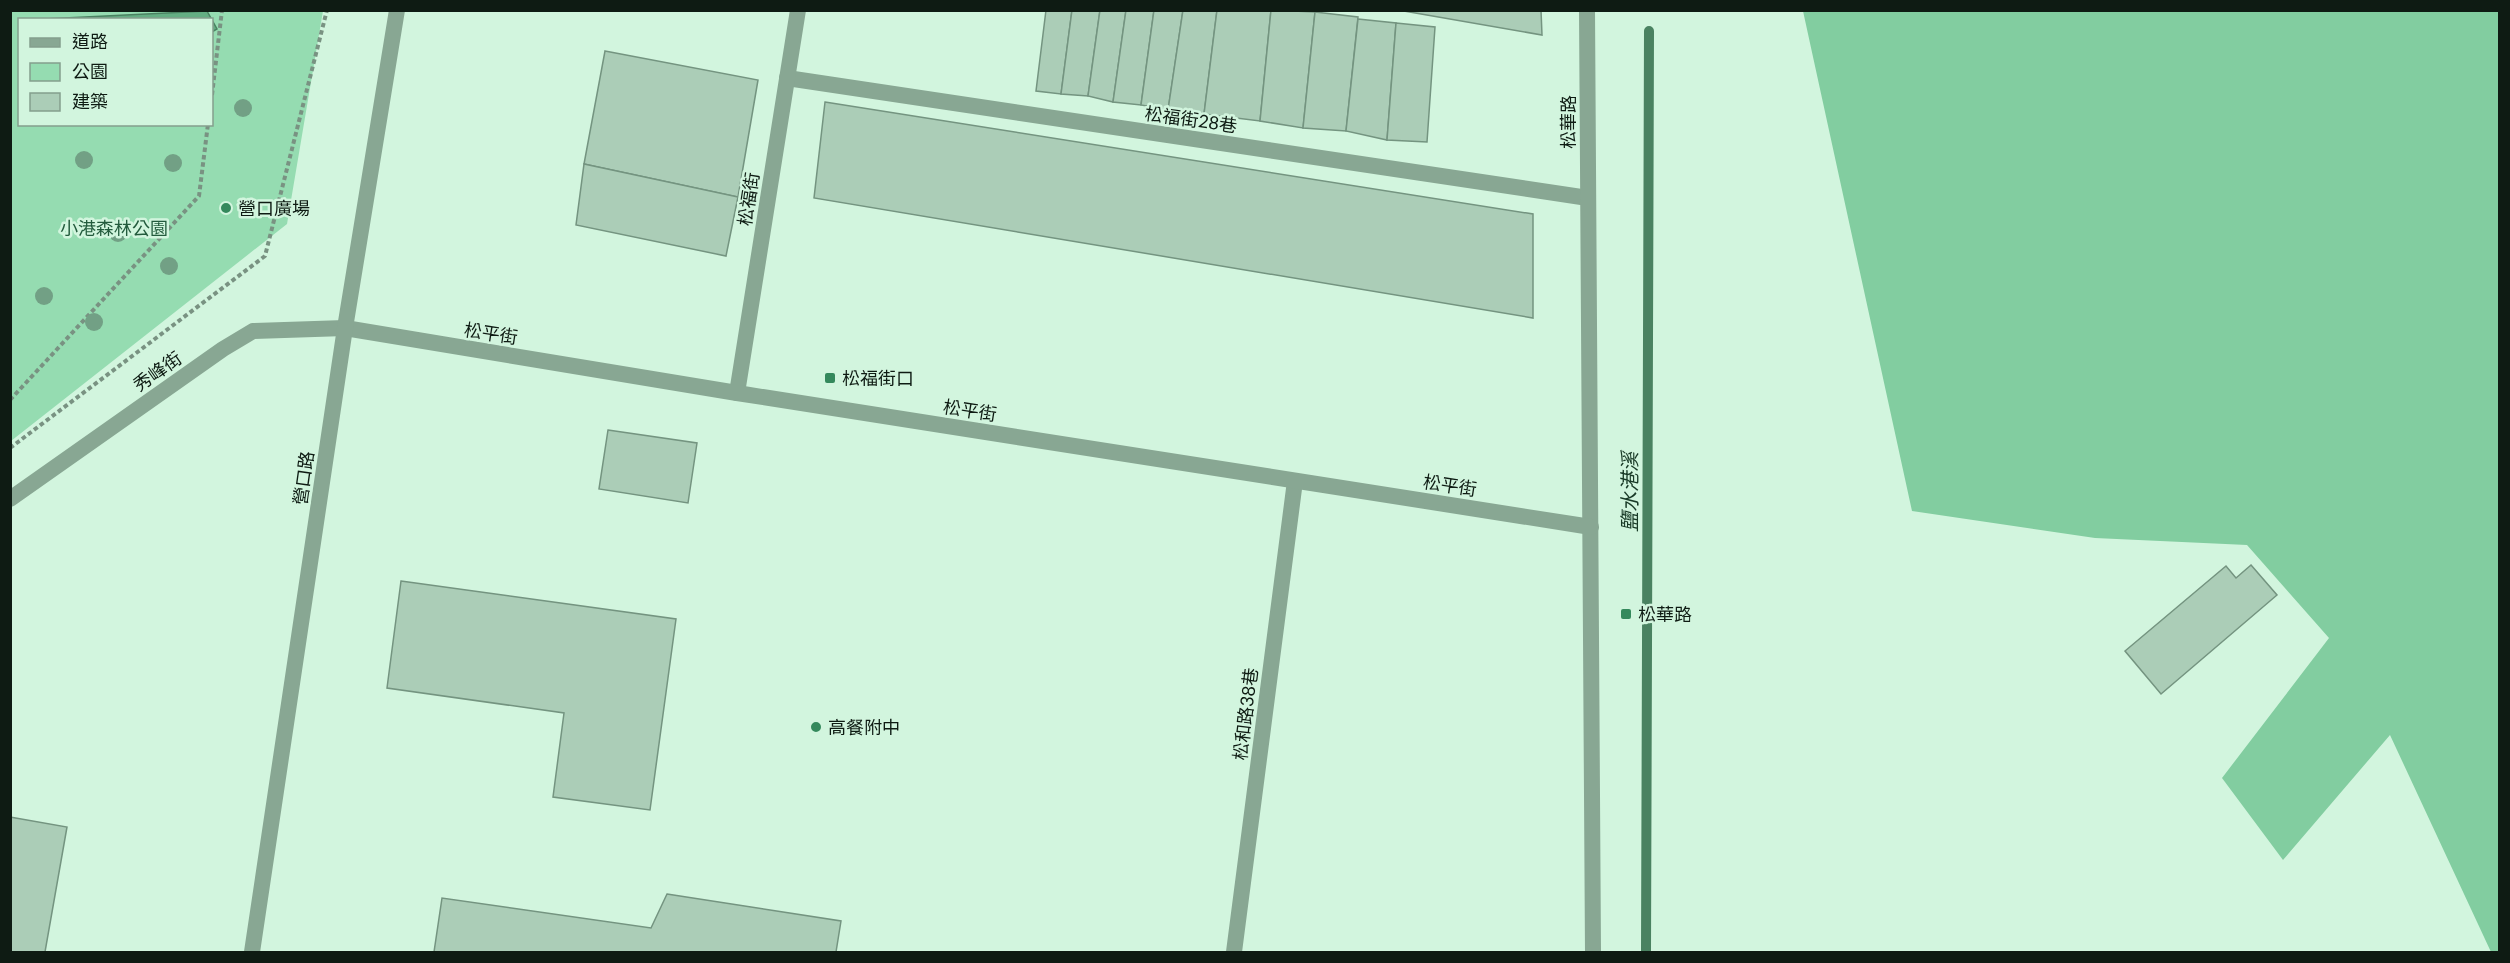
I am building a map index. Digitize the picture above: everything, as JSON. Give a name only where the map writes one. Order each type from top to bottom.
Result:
[{"type":"street","name":"營口路","points":[[252,952],[345,328],[397,10]]},
{"type":"street","name":"松福街","points":[[736,393],[798,10]]},
{"type":"street","name":"松華路","points":[[1587,10],[1593,952]]},
{"type":"street","name":"松福街28巷","points":[[787,78],[1588,198]]},
{"type":"street","name":"松平街","points":[[345,328],[736,393],[1591,527]]},
{"type":"street","name":"秀峰街","points":[[10,499],[223,349],[254,331],[345,328]]},
{"type":"street","name":"松和路38巷","points":[[1234,952],[1295,481]]},
{"type":"path","points":[[213,86],[222,10]]},
{"type":"path","points":[[10,448],[265,256],[327,10]]},
{"type":"path","points":[[10,400],[199,196],[208,126]]},
{"type":"green space","name":"小港森林公園","points":[[11,11],[323,11],[287,224],[11,441]]},
{"type":"shaded area","points":[[207,11],[211,18],[64,18]]},
{"type":"shaded area","points":[[1803,11],[2499,11],[2499,952],[2491,952],[2390,735],[2283,860],[2222,778],[2329,638],[2247,545],[2095,538],[1912,511]]},
{"type":"building","points":[[1046,10],[1072,10],[1061,94],[1036,91]]},
{"type":"building","points":[[1072,10],[1100,10],[1088,96],[1061,94]]},
{"type":"building","points":[[1100,10],[1126,10],[1113,102],[1088,96]]},
{"type":"building","points":[[1126,10],[1154,10],[1141,105],[1113,102]]},
{"type":"building","points":[[1154,10],[1183,10],[1168,110],[1141,105]]},
{"type":"building","points":[[1183,10],[1217,10],[1204,114],[1168,110]]},
{"type":"building","points":[[1217,10],[1271,10],[1260,121],[1204,114]]},
{"type":"building","points":[[1271,10],[1315,12],[1303,128],[1260,121]]},
{"type":"building","points":[[1398,10],[1541,10],[1542,35]]},
{"type":"building","points":[[1315,12],[1358,17],[1346,131],[1303,128]]},
{"type":"building","points":[[1358,19],[1396,23],[1387,140],[1346,131]]},
{"type":"building","points":[[1396,23],[1435,27],[1427,142],[1387,140]]},
{"type":"building","points":[[605,51],[758,80],[738,197],[584,164]]},
{"type":"building","points":[[825,102],[1533,214],[1533,318],[814,198]]},
{"type":"building","points":[[584,164],[738,197],[726,256],[576,225]]},
{"type":"building","points":[[608,430],[697,443],[688,503],[599,489]]},
{"type":"building","points":[[2251,565],[2277,595],[2161,694],[2125,651],[2226,566],[2236,578]]},
{"type":"building","points":[[401,581],[676,619],[650,810],[553,797],[564,713],[387,688]]},
{"type":"building","points":[[10,817],[67,827],[45,952],[10,952]]},
{"type":"building","points":[[667,894],[841,921],[836,952],[434,952],[442,898],[651,928]]},
{"type":"waterway","name":"鹽水港溪","points":[[1646,952],[1649,31]]},
{"type":"place","name":"營口廣場","points":[[226,208]]},
{"type":"place","name":"松福街口","points":[[830,378]]},
{"type":"place","name":"松華路","points":[[1626,614]]},
{"type":"place","name":"高餐附中","points":[[816,727]]}]
